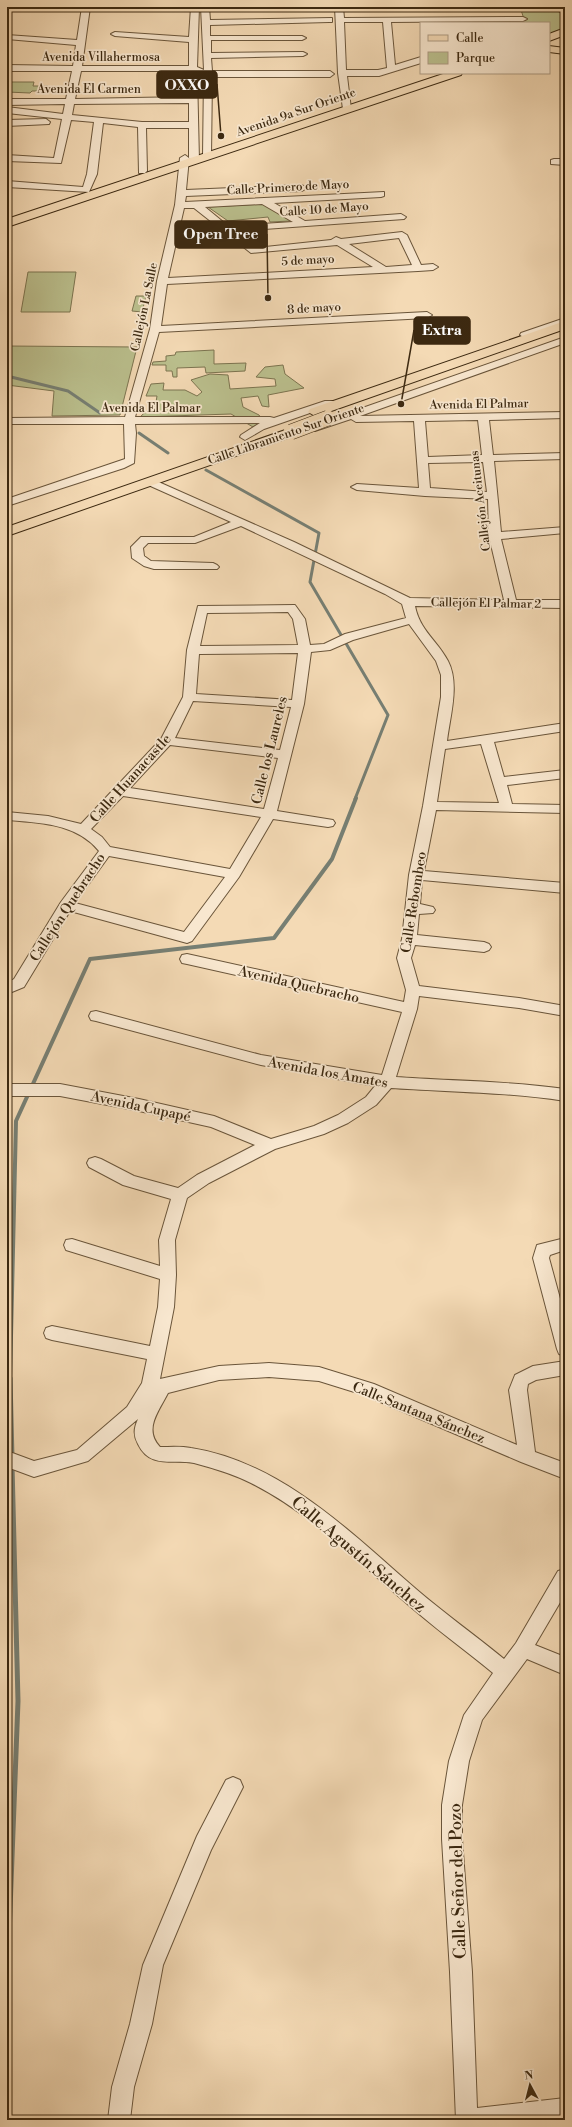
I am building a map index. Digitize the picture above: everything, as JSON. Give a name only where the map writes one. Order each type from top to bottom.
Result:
[{"type":"main road","points":[[550,38],[565,32]]},
{"type":"main road","points":[[550,44],[565,43]]},
{"type":"main road","points":[[550,49],[565,48]]},
{"type":"main road","points":[[550,49],[565,51]]},
{"type":"main road","name":"Avenida 9a Sur Oriente","points":[[7,216],[41,208],[320,116],[441,74]]},
{"type":"main road","name":"Avenida 9a Sur Oriente","points":[[346,107],[454,74]]},
{"type":"main road","name":"Avenida 9a Sur Oriente","points":[[7,222],[86,190],[142,171],[189,159]]},
{"type":"main road","name":"Calle Libramiento Sur Oriente","points":[[7,532],[236,451],[286,424],[565,325]]},
{"type":"main road","name":"Calle Libramiento Sur Oriente","points":[[7,518],[244,437],[565,336]]},
{"type":"street","points":[[7,158],[58,161],[77,68],[86,7]]},
{"type":"street","name":"Callejón La Salle","points":[[7,503],[120,466],[130,461],[128,425],[155,328],[162,281],[180,205],[194,126],[193,40],[195,7]]},
{"type":"street","points":[[205,7],[208,56],[207,153]]},
{"type":"street","points":[[339,7],[342,73],[346,107]]},
{"type":"street","points":[[340,20],[523,19]]},
{"type":"street","points":[[206,23],[329,20]]},
{"type":"street","points":[[386,20],[391,70]]},
{"type":"street","points":[[301,21],[303,67]]},
{"type":"street","points":[[115,34],[193,40]]},
{"type":"street","points":[[7,37],[81,43]]},
{"type":"street","points":[[207,38],[302,38]]},
{"type":"street","points":[[208,56],[303,67],[330,74]]},
{"type":"street","points":[[342,73],[379,73],[420,60]]},
{"type":"street","name":"Avenida Villahermosa","points":[[7,68],[194,69],[208,74],[303,67]]},
{"type":"street","name":"Avenida El Carmen","points":[[7,102],[194,100]]},
{"type":"street","points":[[7,110],[67,119]]},
{"type":"street","points":[[7,123],[67,119],[100,120],[142,125],[194,126]]},
{"type":"street","points":[[7,184],[86,190],[92,174],[100,120]]},
{"type":"street","points":[[142,125],[142,171]]},
{"type":"street","points":[[554,162],[565,162]]},
{"type":"street","points":[[182,193],[302,188]]},
{"type":"street","name":"Calle Primero de Mayo","points":[[180,205],[381,194]]},
{"type":"street","points":[[264,201],[340,242],[383,269]]},
{"type":"street","points":[[196,205],[254,251],[402,235],[418,268]]},
{"type":"street","name":"Calle 10 de Mayo","points":[[225,229],[401,217]]},
{"type":"street","name":"5 de mayo","points":[[162,281],[433,267]]},
{"type":"street","name":"8 de mayo","points":[[155,328],[427,315]]},
{"type":"street","name":"Avenida El Palmar","points":[[7,420],[128,425],[286,424],[565,321]]},
{"type":"street","points":[[236,451],[259,447],[342,419],[565,340]]},
{"type":"street","name":"Avenida El Palmar","points":[[321,418],[342,419],[565,415]]},
{"type":"street","name":"Callejón Aceitunas","points":[[483,417],[493,496],[495,536],[511,604]]},
{"type":"street","points":[[419,418],[425,493]]},
{"type":"street","points":[[423,460],[565,456]]},
{"type":"street","points":[[150,482],[239,523],[267,533],[389,591],[408,602]]},
{"type":"street","points":[[357,487],[425,493],[493,496]]},
{"type":"street","points":[[213,567],[148,564],[138,558],[137,547],[146,539],[195,540],[239,523]]},
{"type":"street","points":[[495,536],[565,530]]},
{"type":"street","name":"Callejón El Palmar 2","points":[[408,602],[565,604]]},
{"type":"street","name":"Calle Rebombeo","points":[[180,1195],[203,1179],[270,1145],[319,1130],[343,1119],[371,1101],[387,1082],[410,1009],[413,990],[404,958],[409,939],[416,875],[430,806],[438,746],[447,697],[447,675],[442,661],[412,620],[408,602]]},
{"type":"street","name":"Calle Huanacastle","points":[[83,830],[121,792],[167,741],[189,697],[193,650],[202,609],[279,607]]},
{"type":"street","name":"Calle los Laureles","points":[[66,905],[123,919],[187,938],[234,874],[270,813],[298,704],[305,650],[299,620],[291,608],[279,607]]},
{"type":"street","points":[[193,650],[305,650],[326,647],[349,637],[412,620]]},
{"type":"street","points":[[189,697],[298,704]]},
{"type":"street","points":[[438,746],[565,727]]},
{"type":"street","points":[[486,738],[507,808]]},
{"type":"street","points":[[167,741],[286,755]]},
{"type":"street","points":[[500,782],[565,774]]},
{"type":"street","points":[[121,792],[270,813],[328,823]]},
{"type":"street","points":[[430,806],[565,809]]},
{"type":"street","points":[[9,819],[62,823],[83,830],[103,846],[234,874]]},
{"type":"street","name":"Callejón Quebracho","points":[[7,989],[19,983],[103,846]]},
{"type":"street","points":[[416,875],[565,888]]},
{"type":"street","points":[[412,908],[428,910]]},
{"type":"street","points":[[409,939],[484,947]]},
{"type":"street","name":"Avenida Quebracho","points":[[187,959],[410,1009]]},
{"type":"street","points":[[413,990],[519,1003],[565,1012]]},
{"type":"street","name":"Avenida los Amates","points":[[96,1016],[261,1060],[387,1082],[452,1087],[524,1089],[565,1095]]},
{"type":"street","name":"Avenida Cupapé","points":[[7,1090],[60,1090],[139,1105],[214,1122],[270,1145]]},
{"type":"street","points":[[7,1459],[34,1468],[82,1456],[133,1412],[156,1386],[157,1354],[166,1307],[168,1275],[167,1240],[180,1195],[129,1181],[95,1163]]},
{"type":"street","points":[[565,1244],[543,1250],[540,1258],[565,1348]]},
{"type":"street","points":[[72,1245],[168,1275]]},
{"type":"street","points":[[52,1333],[157,1354]]},
{"type":"street","points":[[527,1457],[518,1390],[521,1380],[533,1373],[565,1368]]},
{"type":"street","name":"Calle Santana Sánchez","points":[[156,1386],[219,1373],[269,1370],[319,1374],[368,1388],[527,1457],[565,1470]]},
{"type":"street","name":"Calle Agustín Sánchez","points":[[156,1386],[143,1435],[146,1443],[156,1454],[194,1455],[220,1462],[270,1482],[312,1510],[434,1616],[506,1672]]},
{"type":"street","name":"Calle Señor del Pozo","points":[[467,2120],[452,1805],[459,1761],[474,1715],[523,1649],[565,1577]]},
{"type":"street","points":[[523,1649],[565,1666]]},
{"type":"street","points":[[120,2120],[123,2087],[141,2024],[153,1965],[204,1843],[233,1787]]},
{"type":"street","points":[[470,2120],[565,2109]]},
{"type":"green space","points":[[554,8],[565,17],[565,29],[550,36],[550,22],[432,22],[524,19],[521,10]]},
{"type":"green space","points":[[7,82],[34,82],[33,86],[48,86],[48,89],[41,88],[40,91],[32,91],[30,93],[7,92]]},
{"type":"green space","points":[[265,204],[290,221],[270,222],[268,217],[228,221],[208,207]]},
{"type":"green space","points":[[28,272],[76,272],[70,312],[21,312]]},
{"type":"green space","points":[[136,296],[146,296],[142,312],[132,311]]},
{"type":"green space","points":[[7,346],[137,347],[120,415],[52,416],[54,391],[7,385]]},
{"type":"green space","points":[[214,350],[214,364],[246,363],[245,371],[206,373],[205,367],[177,368],[177,377],[173,377],[172,371],[166,371],[166,365],[152,365],[153,362],[166,361],[166,356],[175,355],[176,352]]},
{"type":"green space","points":[[283,365],[285,374],[304,388],[268,395],[269,407],[262,406],[258,396],[241,398],[243,407],[259,415],[265,424],[253,427],[231,414],[140,417],[156,402],[157,396],[146,396],[151,384],[164,383],[163,390],[185,390],[197,396],[202,392],[191,380],[210,374],[228,375],[230,389],[276,386],[275,379],[256,377],[265,367]]},
{"type":"waterway","points":[[7,376],[68,391],[100,413]]},
{"type":"waterway","points":[[139,433],[168,453]]},
{"type":"waterway","points":[[206,470],[319,533],[310,582],[388,715],[355,799]]},
{"type":"waterway","points":[[10,1378],[16,1121],[90,959],[274,938],[332,859],[356,798]]},
{"type":"waterway","points":[[10,1378],[12,1458]]},
{"type":"waterway","points":[[7,1988],[18,1701],[12,1465]]},
{"type":"place","name":"OXXO","points":[[221,136]]},
{"type":"place","name":"Open Tree","points":[[268,298]]},
{"type":"place","name":"Extra","points":[[401,404]]}]
